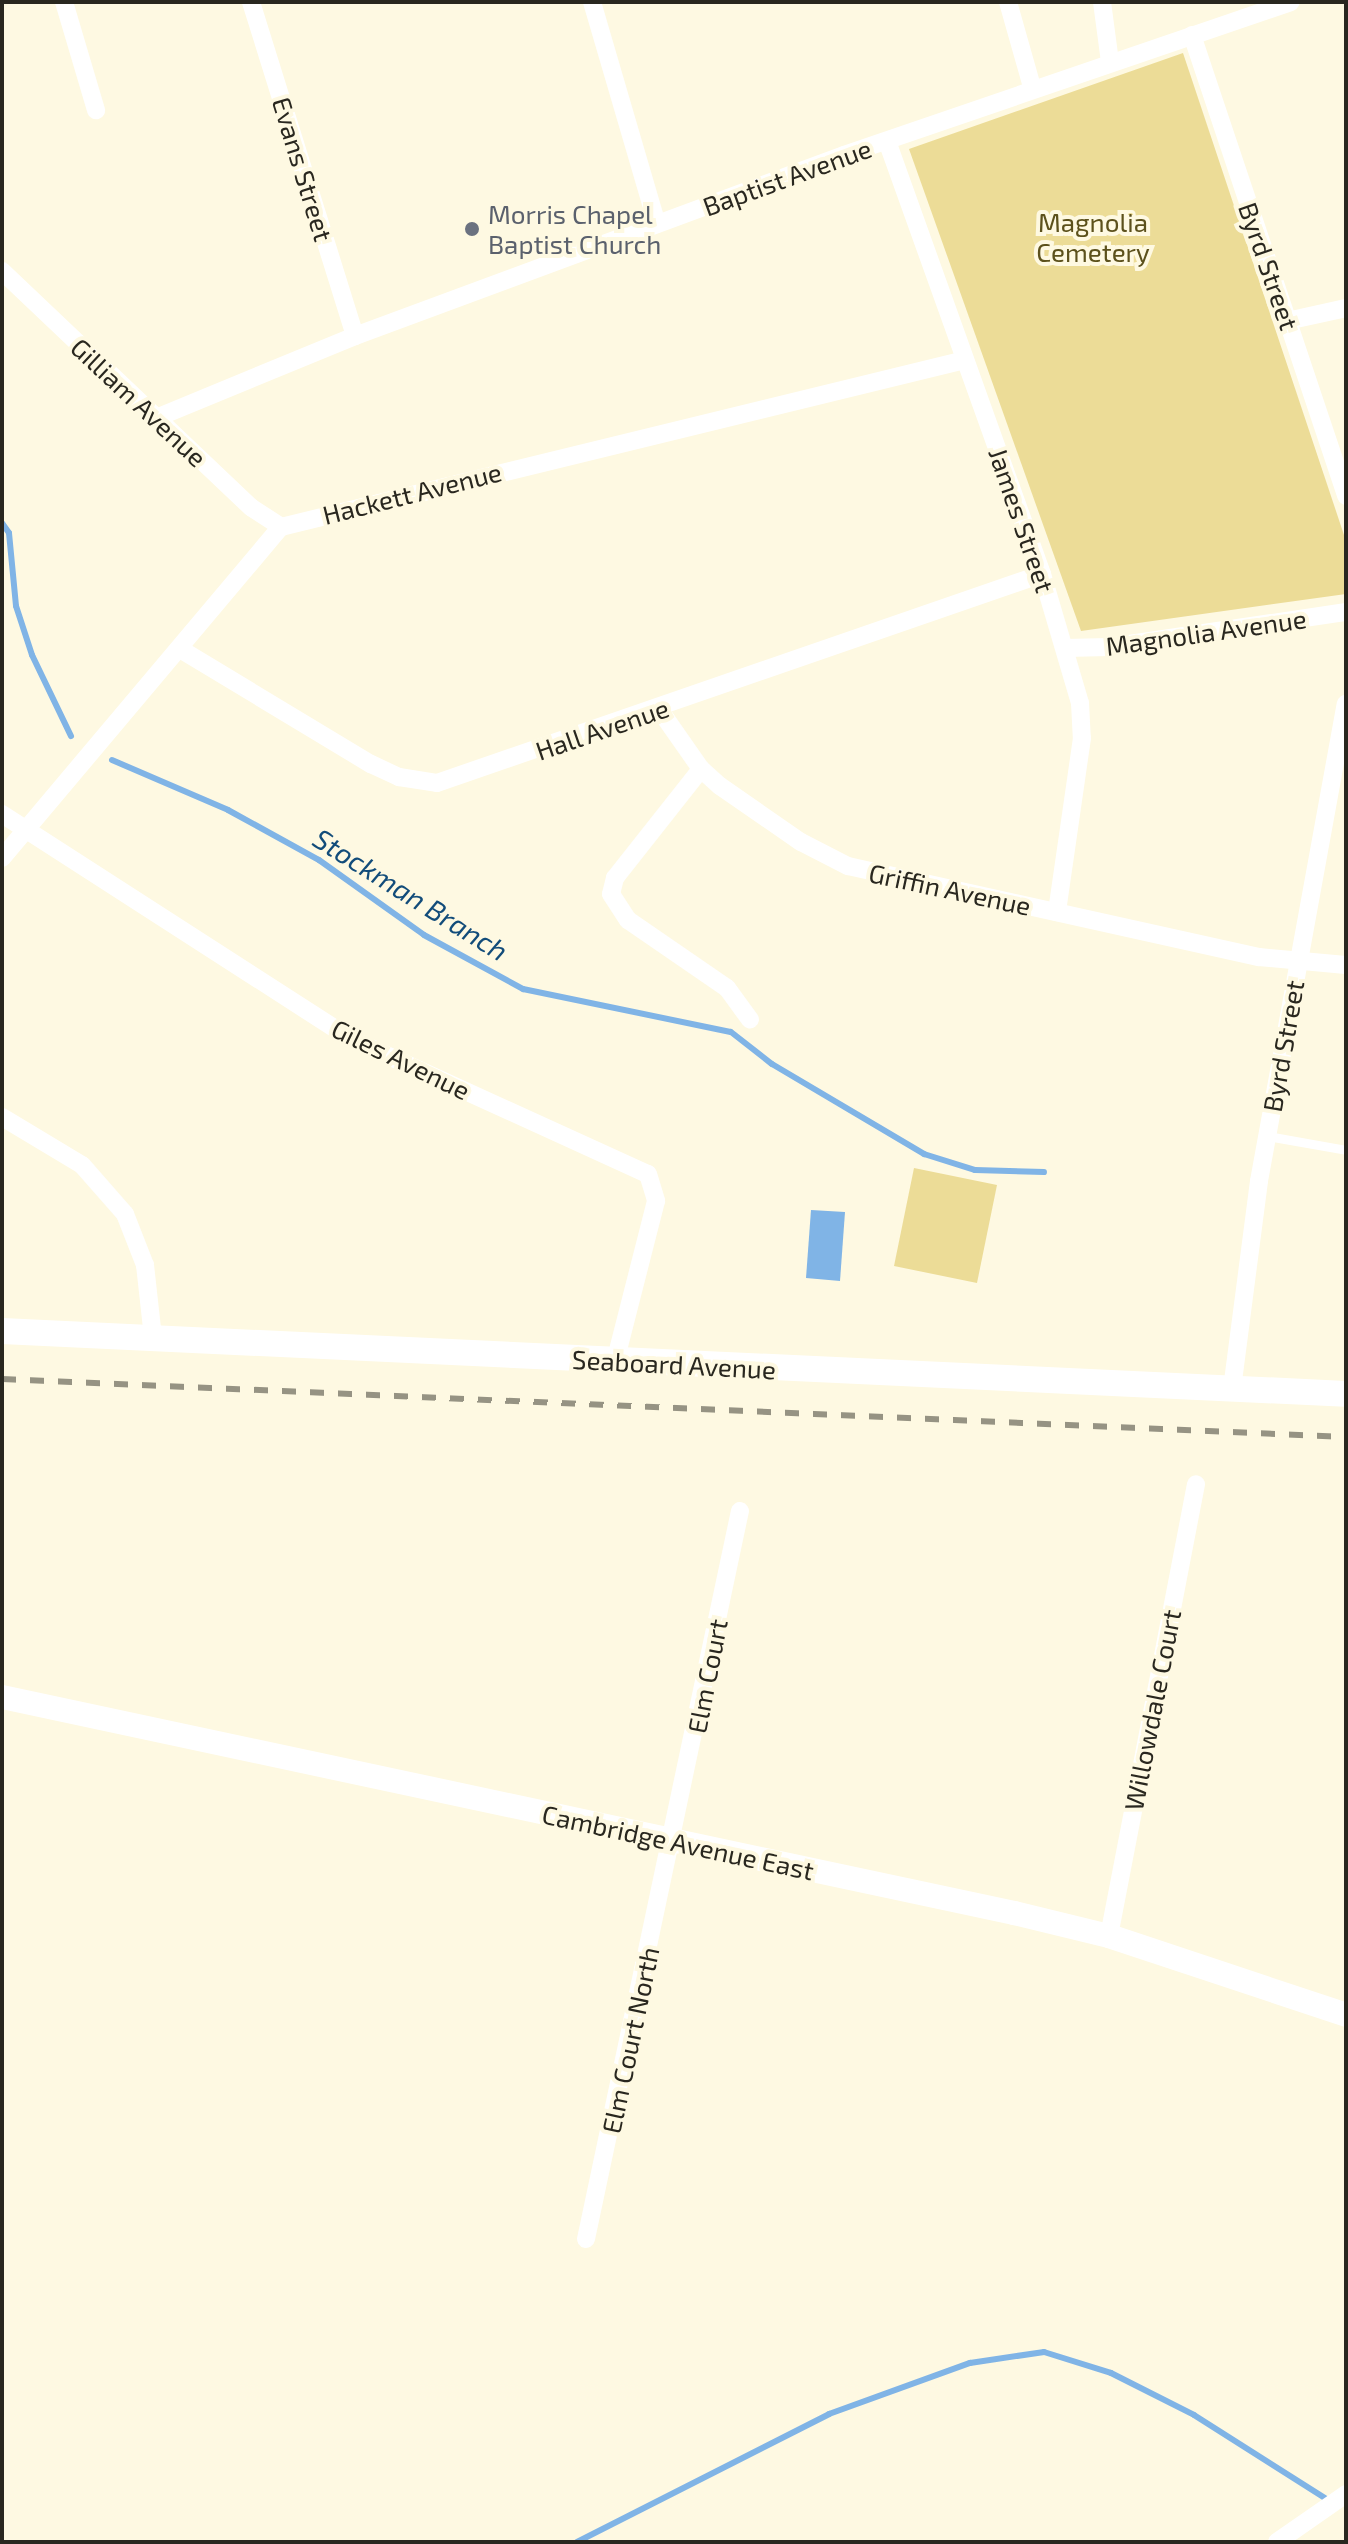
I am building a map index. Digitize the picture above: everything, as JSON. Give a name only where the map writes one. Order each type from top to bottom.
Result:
[{"type":"main road","name":"Seaboard Avenue","points":[[2,1331],[1346,1394]]},
{"type":"street","points":[[64,2],[96,110]]},
{"type":"street","name":"Evans Street","points":[[251,2],[355,336]]},
{"type":"street","points":[[592,2],[657,224]]},
{"type":"street","points":[[1008,2],[1032,87]]},
{"type":"street","points":[[1102,2],[1110,62]]},
{"type":"street","name":"Baptist Avenue","points":[[156,418],[355,336],[657,224],[1032,87],[1290,2]]},
{"type":"street","name":"Byrd Street","points":[[1192,35],[1346,496]]},
{"type":"street","name":"James Street","points":[[887,141],[1042,574],[1080,703],[1082,738],[1057,912]]},
{"type":"street","name":"Gilliam Avenue","points":[[2,271],[252,508],[281,527]]},
{"type":"street","points":[[1287,321],[1346,308]]},
{"type":"street","name":"Hackett Avenue","points":[[281,527],[965,360]]},
{"type":"street","points":[[2,858],[281,527]]},
{"type":"street","name":"Hall Avenue","points":[[180,649],[371,764],[422,783],[445,782],[1042,574]]},
{"type":"street","name":"Magnolia Avenue","points":[[1065,648],[1109,647],[1346,612]]},
{"type":"street","name":"Byrd Street","points":[[1232,1389],[1267,1136],[1346,704]]},
{"type":"street","name":"Griffin Avenue","points":[[659,709],[701,769],[801,842],[848,866],[1298,961],[1346,965]]},
{"type":"street","points":[[701,769],[615,878],[611,894],[628,920],[727,988],[750,1020]]},
{"type":"street","name":"Giles Avenue","points":[[2,814],[349,1038],[648,1174],[656,1201],[615,1362]]},
{"type":"street","points":[[2,1117],[82,1165],[125,1214],[145,1265],[153,1337]]},
{"type":"street","name":"Willowdale Court","points":[[1109,1936],[1196,1484]]},
{"type":"street","name":"Elm Court","points":[[674,1841],[740,1511]]},
{"type":"street","name":"Cambridge Avenue East","points":[[2,1697],[1109,1936],[1346,2015]]},
{"type":"street","name":"Elm Court North","points":[[586,2239],[674,1841]]},
{"type":"street","points":[[1277,2542],[1346,2494]]},
{"type":"lane","points":[[1267,1136],[1346,1150]]},
{"type":"green space","name":"Magnolia Cemetery","points":[[1183,53],[1346,541],[1346,594],[1081,631],[909,149]]},
{"type":"green space","points":[[914,1168],[997,1185],[977,1283],[894,1266]]},
{"type":"water","points":[[811,1210],[845,1212],[840,1281],[806,1278]]},
{"type":"waterway","name":"Stockman Branch","points":[[2,523],[9,533],[16,606],[32,655],[71,736]]},
{"type":"waterway","name":"Stockman Branch","points":[[112,760],[228,810],[319,860],[424,935],[523,989],[731,1032],[772,1064],[924,1154],[975,1170],[1044,1172]]},
{"type":"waterway","points":[[577,2542],[829,2414],[970,2363],[1044,2352],[1111,2373],[1194,2415],[1325,2498]]},
{"type":"railway","points":[[2,1379],[1346,1437]]},
{"type":"place","name":"Morris Chapel Baptist Church","points":[[472,229]]}]
